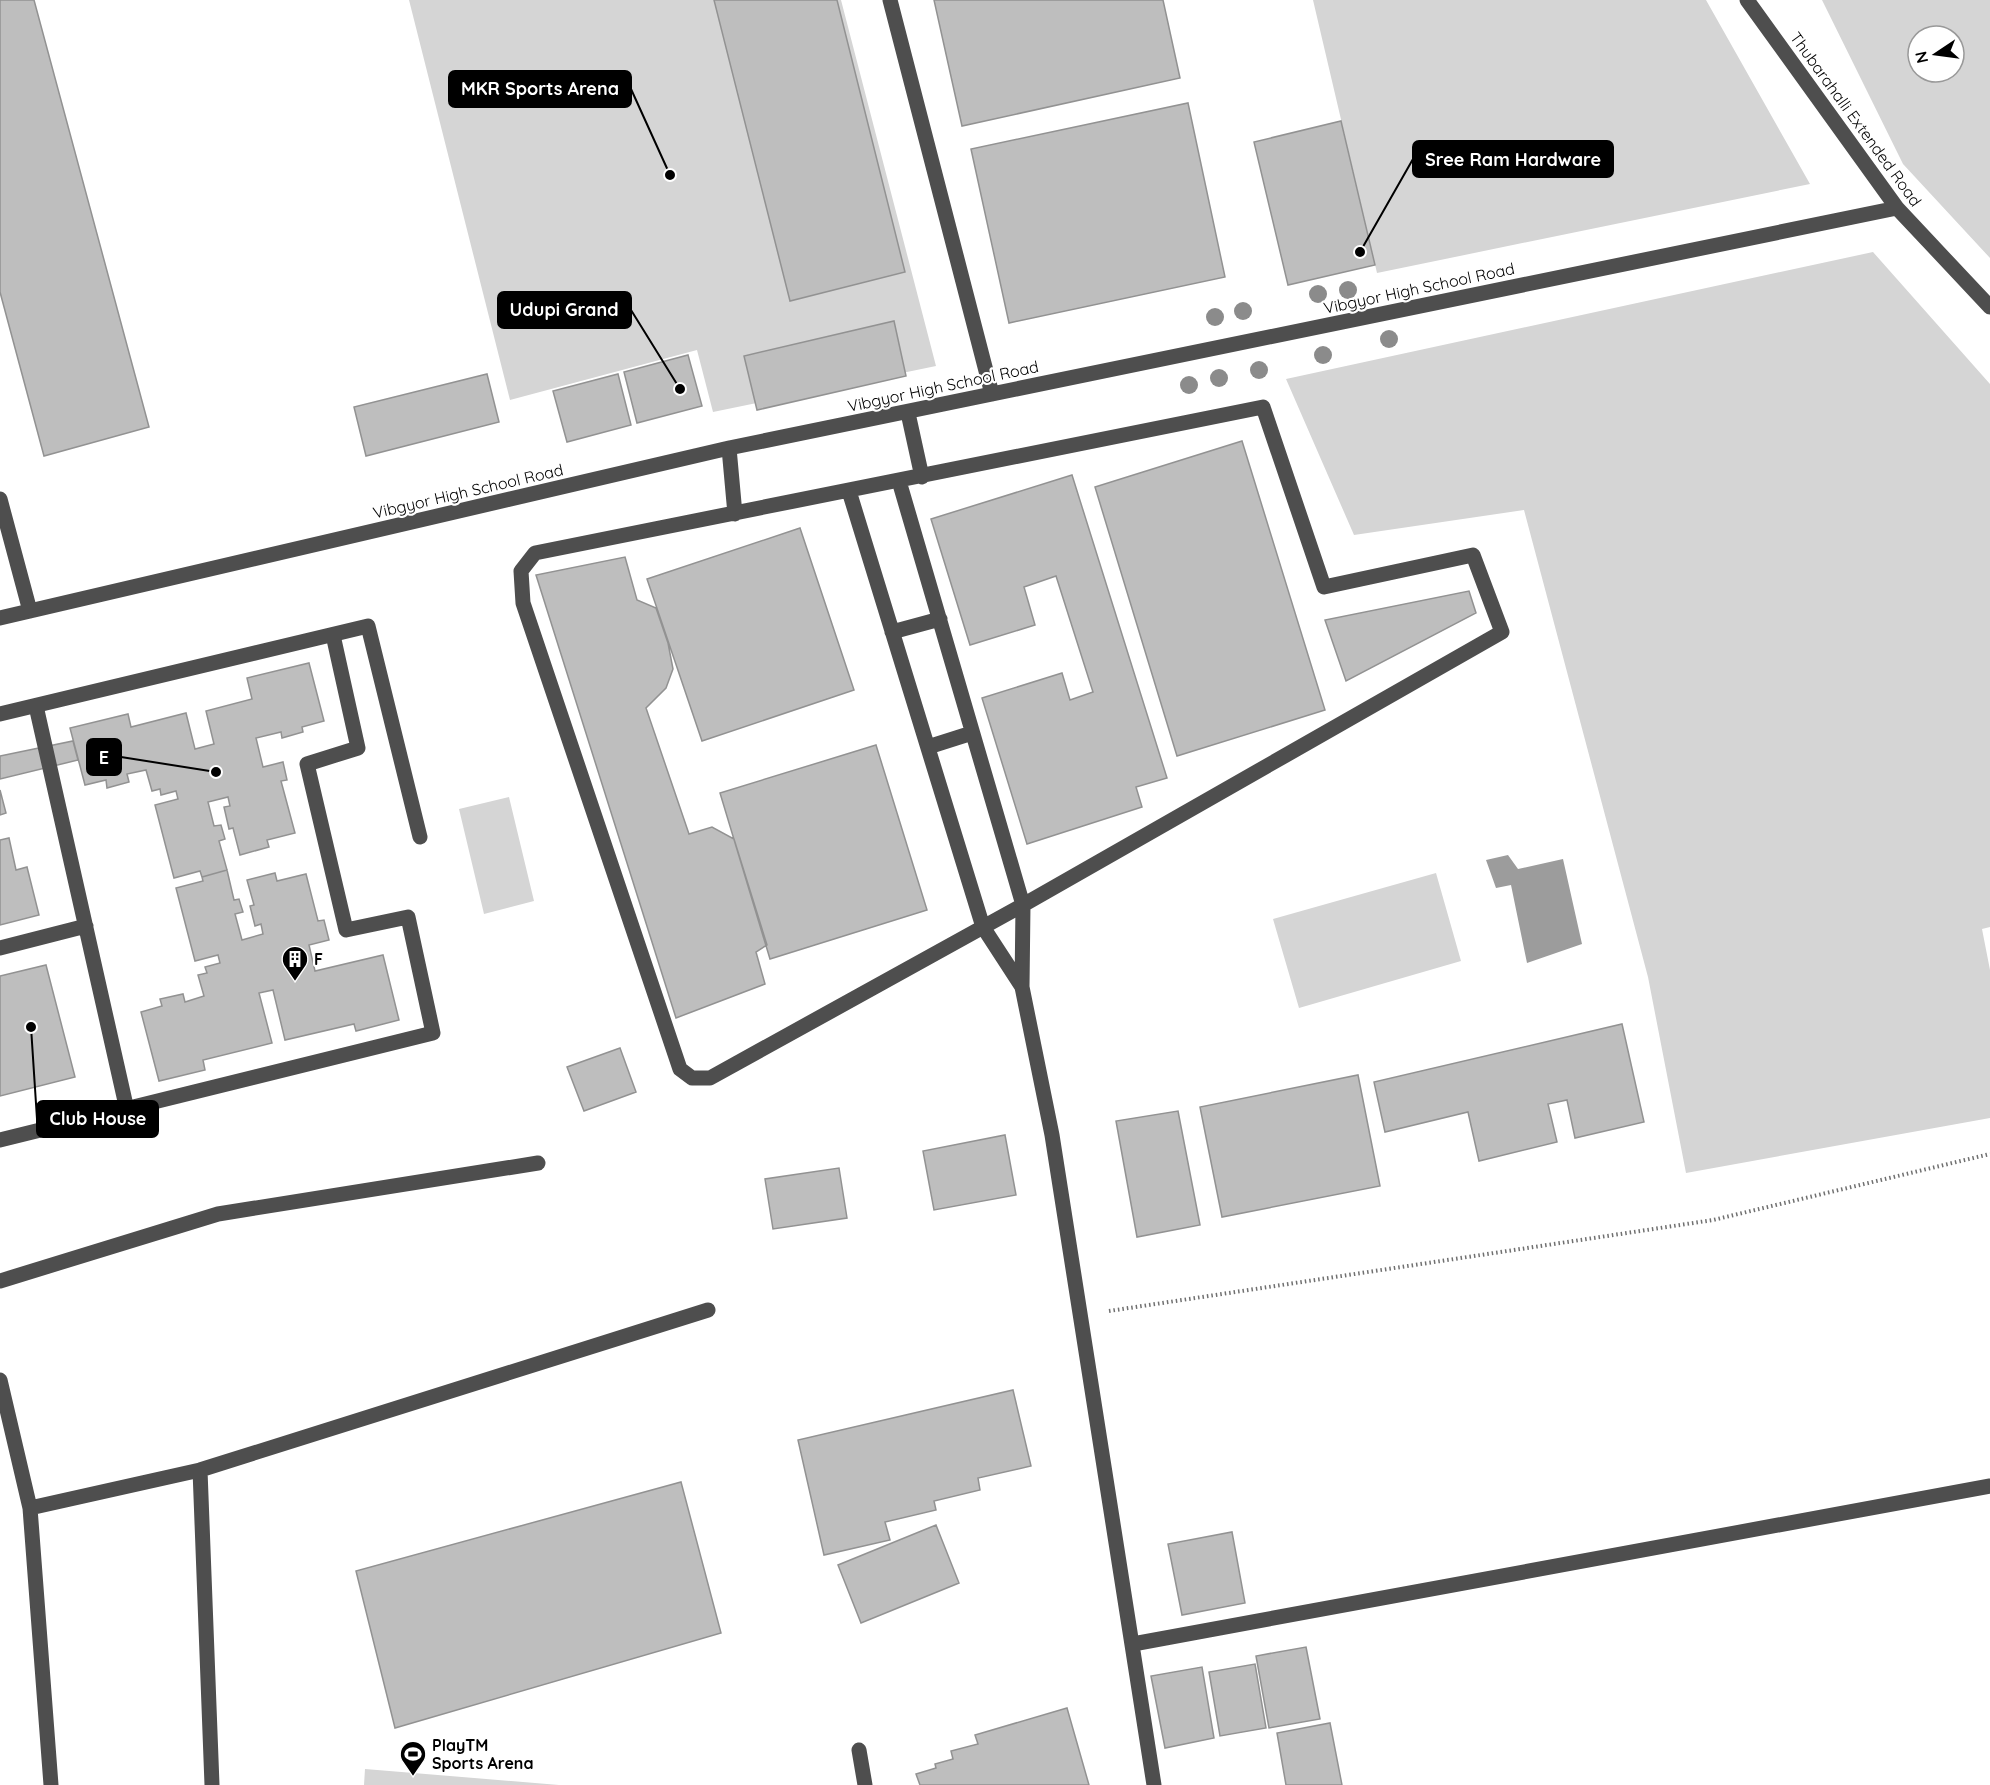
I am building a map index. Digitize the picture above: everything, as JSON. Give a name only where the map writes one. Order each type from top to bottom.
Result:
[{"type":"street","points":[[890,0],[992,394]]},
{"type":"street","name":"Thubarahalli Extended Road","points":[[1748,0],[1897,208],[1990,307]]},
{"type":"street","name":"Vibgyor High School Road","points":[[0,618],[729,448],[1897,208]]},
{"type":"street","points":[[1263,407],[1324,587],[1473,555],[1502,632],[1023,905],[710,1078],[692,1078],[680,1069],[523,603],[521,571],[535,553],[899,481],[1263,407]]},
{"type":"street","points":[[908,413],[922,477]]},
{"type":"street","points":[[729,448],[735,514]]},
{"type":"street","points":[[899,481],[1023,905],[1022,987],[1052,1135],[1154,1785]]},
{"type":"street","points":[[849,491],[983,927],[1022,987]]},
{"type":"street","points":[[0,499],[30,611]]},
{"type":"street","points":[[892,632],[940,620]]},
{"type":"street","points":[[0,714],[368,626],[420,837]]},
{"type":"street","points":[[0,1140],[433,1033],[408,917],[346,930],[307,764],[358,748],[333,635]]},
{"type":"street","points":[[36,706],[127,1110]]},
{"type":"street","points":[[927,747],[972,733]]},
{"type":"street","points":[[0,948],[86,926]]},
{"type":"street","points":[[0,1281],[218,1214],[538,1163]]},
{"type":"street","points":[[30,1508],[200,1470],[708,1310]]},
{"type":"street","points":[[0,1380],[30,1508],[51,1785]]},
{"type":"street","points":[[200,1470],[212,1785]]},
{"type":"street","points":[[1133,1644],[1990,1486]]},
{"type":"street","points":[[859,1750],[865,1785]]},
{"type":"path","points":[[1079,1316],[1713,1220],[1990,1154]]},
{"type":"shaded area","points":[[409,0],[841,0],[936,366],[713,412],[697,350],[510,400]]},
{"type":"shaded area","points":[[1313,0],[1706,0],[1810,184],[1377,273]]},
{"type":"shaded area","points":[[1822,0],[1990,0],[1990,258],[1903,164]]},
{"type":"shaded area","points":[[1873,252],[1990,384],[1990,927],[1982,929],[1990,970],[1990,1118],[1686,1173],[1648,977],[1524,510],[1354,535],[1286,379]]},
{"type":"shaded area","points":[[509,797],[534,901],[484,914],[459,809]]},
{"type":"shaded area","points":[[1508,855],[1518,869],[1563,859],[1582,944],[1527,963],[1511,885],[1496,888],[1486,860]]},
{"type":"shaded area","points":[[1436,873],[1461,961],[1299,1008],[1273,919]]},
{"type":"shaded area","name":"PlayTM Sports Arena","points":[[365,1769],[559,1785],[364,1785]]},
{"type":"building","points":[[0,0],[34,0],[149,427],[44,456],[0,292]]},
{"type":"building","points":[[714,0],[837,0],[905,272],[790,301]]},
{"type":"building","points":[[934,0],[1163,0],[1180,78],[962,126]]},
{"type":"building","points":[[1188,103],[1225,277],[1009,323],[971,149]]},
{"type":"building","points":[[1341,121],[1375,265],[1288,285],[1254,142]]},
{"type":"building","points":[[894,321],[906,376],[757,410],[744,356]]},
{"type":"building","points":[[688,355],[702,406],[637,423],[624,372]]},
{"type":"building","points":[[487,374],[499,422],[366,456],[354,407]]},
{"type":"building","points":[[618,374],[631,425],[567,442],[553,391]]},
{"type":"building","points":[[1242,441],[1325,710],[1177,756],[1095,487]]},
{"type":"building","points":[[1072,475],[1167,778],[1136,787],[1142,807],[1027,844],[982,698],[1062,673],[1070,700],[1093,692],[1056,576],[1024,587],[1035,625],[970,645],[931,519]]},
{"type":"building","points":[[800,528],[854,690],[702,741],[647,579]]},
{"type":"building","points":[[625,557],[637,600],[656,608],[668,643],[673,669],[666,688],[646,708],[689,834],[712,827],[734,839],[767,945],[756,952],[765,984],[676,1018],[536,575]]},
{"type":"building","points":[[1469,591],[1476,613],[1346,681],[1325,620]]},
{"type":"building","points":[[309,663],[324,721],[302,727],[303,732],[282,738],[281,732],[256,738],[263,767],[283,762],[287,780],[281,781],[295,833],[267,840],[269,847],[240,855],[233,828],[229,829],[224,807],[230,806],[228,797],[208,802],[214,826],[221,825],[225,839],[219,841],[227,870],[202,877],[200,871],[174,878],[155,805],[178,799],[176,791],[161,795],[160,789],[152,791],[146,770],[127,774],[129,782],[107,788],[106,780],[85,785],[70,728],[128,714],[131,727],[186,713],[195,749],[214,744],[206,711],[252,699],[247,678]]},
{"type":"building","points":[[73,741],[78,760],[0,779],[0,756]]},
{"type":"building","points":[[876,745],[927,910],[770,959],[720,793]]},
{"type":"building","points":[[0,790],[6,813],[0,815]]},
{"type":"building","points":[[9,838],[16,870],[27,867],[39,915],[0,925],[0,840]]},
{"type":"building","name":"F","points":[[227,870],[234,900],[239,899],[243,912],[235,914],[242,940],[263,934],[261,924],[255,926],[250,906],[254,905],[247,880],[275,873],[277,881],[306,874],[318,921],[324,920],[329,940],[309,945],[315,971],[383,955],[399,1020],[356,1031],[354,1024],[285,1040],[273,990],[259,993],[272,1043],[203,1060],[205,1070],[159,1081],[141,1012],[162,1006],[160,999],[183,994],[185,1002],[204,996],[198,975],[207,973],[205,967],[220,963],[218,955],[195,961],[176,888],[203,881],[202,877]]},
{"type":"building","points":[[46,965],[75,1077],[0,1096],[0,976]]},
{"type":"building","points":[[1622,1024],[1644,1122],[1575,1138],[1567,1100],[1548,1104],[1557,1142],[1479,1161],[1468,1112],[1385,1132],[1374,1082]]},
{"type":"building","points":[[620,1048],[636,1092],[584,1111],[567,1067]]},
{"type":"building","points":[[1358,1075],[1380,1186],[1222,1217],[1200,1107]]},
{"type":"building","points":[[1178,1111],[1200,1225],[1137,1237],[1116,1121]]},
{"type":"building","points":[[1005,1135],[1016,1195],[934,1210],[923,1151]]},
{"type":"building","points":[[839,1168],[847,1218],[773,1229],[765,1179]]},
{"type":"building","points":[[1013,1390],[1031,1466],[978,1478],[980,1490],[934,1501],[936,1510],[885,1522],[890,1540],[824,1555],[798,1440]]},
{"type":"building","points":[[681,1482],[721,1633],[395,1728],[356,1571]]},
{"type":"building","points":[[936,1525],[959,1583],[861,1623],[838,1565]]},
{"type":"building","points":[[1232,1532],[1245,1603],[1182,1615],[1168,1544]]},
{"type":"building","points":[[1306,1647],[1320,1719],[1269,1728],[1256,1656]]},
{"type":"building","points":[[1255,1664],[1266,1728],[1220,1736],[1209,1672]]},
{"type":"building","points":[[1202,1667],[1214,1738],[1165,1748],[1151,1676]]},
{"type":"building","points":[[1067,1708],[1089,1785],[920,1785],[916,1774],[936,1768],[935,1764],[953,1759],[951,1751],[978,1744],[975,1735]]},
{"type":"building","points":[[1330,1723],[1342,1785],[1286,1785],[1277,1733]]},
{"type":"place","name":"MKR Sports Arena","points":[[670,175]]},
{"type":"place","name":"Sree Ram Hardware","points":[[1360,252]]},
{"type":"place","name":"Udupi Grand","points":[[680,389]]},
{"type":"place","name":"E","points":[[216,772]]},
{"type":"place","name":"F","points":[[295,982]]},
{"type":"place","name":"Club House","points":[[31,1027]]},
{"type":"place","name":"PlayTM Sports Arena","points":[[413,1777]]}]
